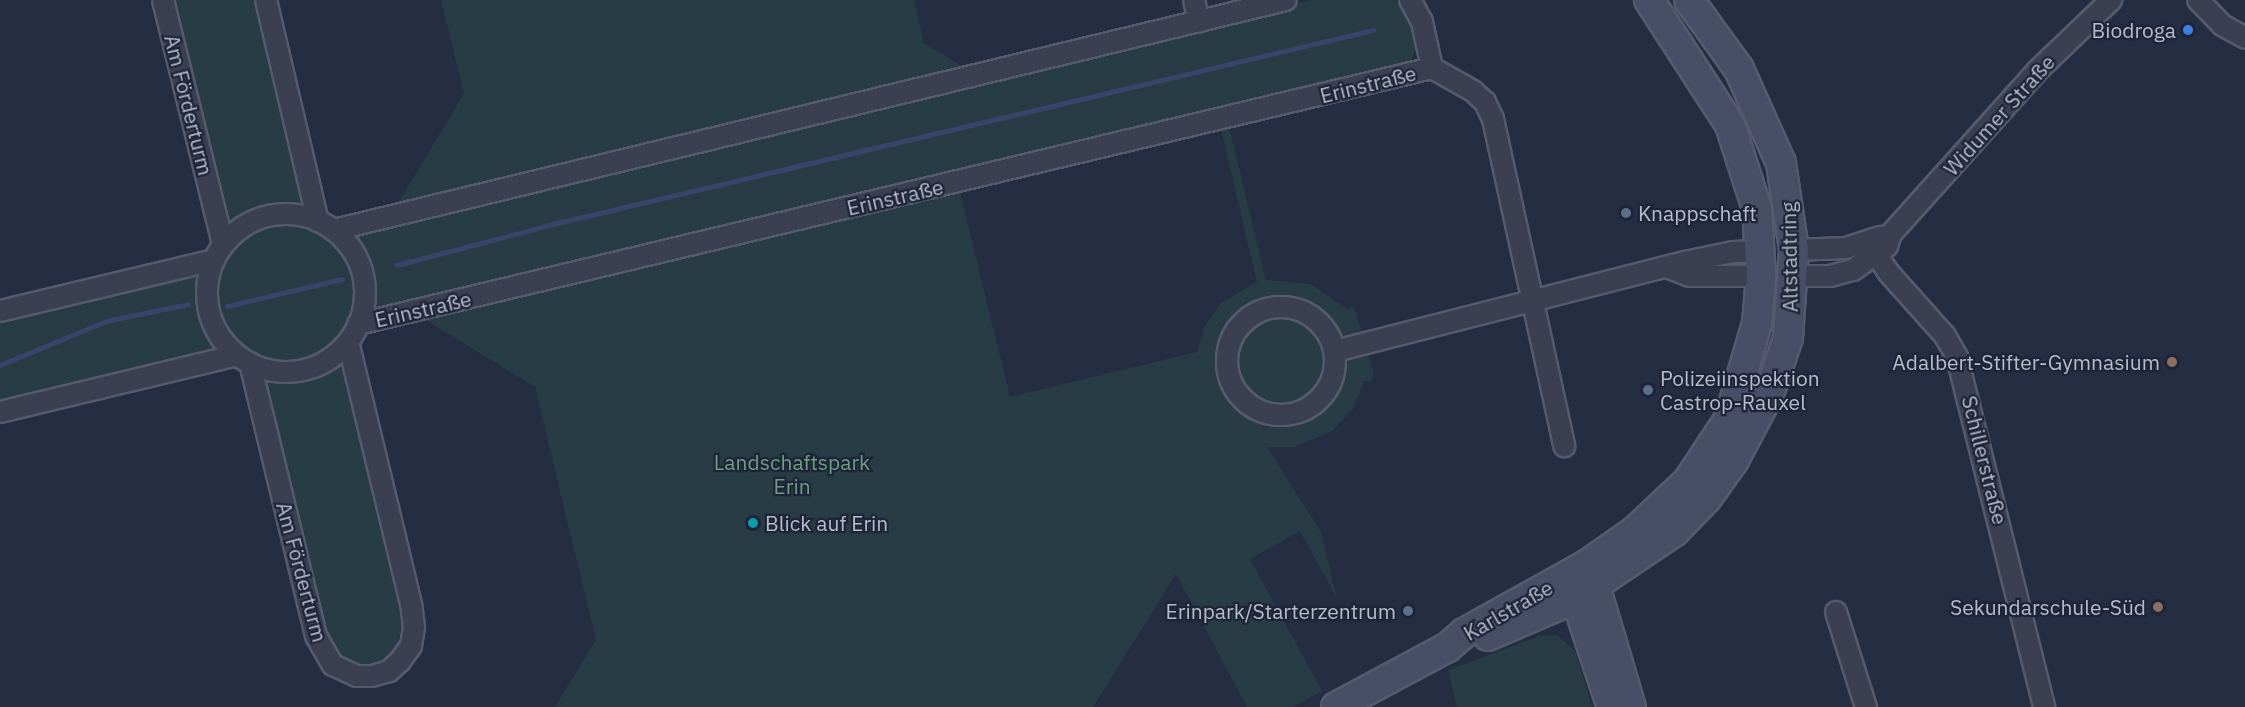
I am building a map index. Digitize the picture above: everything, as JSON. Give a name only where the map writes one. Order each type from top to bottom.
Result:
[{"type":"main road","name":"Altstadtring","points":[[1582,581],[1667,504],[1700,465],[1730,419],[1753,347],[1760,263],[1757,209],[1730,125],[1649,0]]},
{"type":"main road","name":"Altstadtring","points":[[1582,581],[1674,532],[1707,498],[1734,460],[1769,394],[1788,338],[1794,263],[1787,186],[1773,139],[1739,69],[1689,0]]},
{"type":"main road","points":[[1760,263],[1794,263]]},
{"type":"main road","points":[[1582,581],[1612,707]]},
{"type":"main road","points":[[1582,581],[1631,707]]},
{"type":"main road","name":"Karlstraße","points":[[1336,707],[1448,647],[1530,620],[1582,581]]},
{"type":"street","name":"Am Förderturm","points":[[163,0],[218,252]]},
{"type":"street","points":[[267,0],[326,226]]},
{"type":"street","points":[[1194,0],[1199,21]]},
{"type":"street","points":[[326,226],[1286,0]]},
{"type":"street","name":"Erinstraße","points":[[1410,0],[1422,22],[1432,68]]},
{"type":"street","name":"Widumer Straße","points":[[1794,263],[1830,276],[1853,270],[1871,249],[1887,246],[1892,234],[2044,63],[2111,0]]},
{"type":"street","points":[[2198,0],[2222,25],[2245,38]]},
{"type":"street","name":"Erinstraße","points":[[358,324],[1432,68],[1473,91],[1485,102],[1493,119],[1564,446]]},
{"type":"street","points":[[284,214],[326,226],[354,252],[362,273],[365,295],[358,324],[348,342],[328,359],[304,370],[277,371],[244,359],[225,344],[209,314],[207,286],[218,252],[243,227],[267,216],[284,214]]},
{"type":"street","points":[[1794,263],[1846,248],[1871,249]]},
{"type":"street","name":"Schillerstraße","points":[[1871,249],[1925,310],[1957,357],[2044,707]]},
{"type":"street","points":[[0,311],[218,252]]},
{"type":"street","points":[[1335,351],[1732,252],[1760,263]]},
{"type":"street","points":[[1285,307],[1310,315],[1329,335],[1335,351],[1330,385],[1305,410],[1288,415],[1254,408],[1242,399],[1228,374],[1232,339],[1242,324],[1268,309],[1285,307]]},
{"type":"street","name":"Am Förderturm","points":[[244,359],[316,636],[333,665],[344,672],[372,676],[389,671],[400,661],[411,646],[414,627],[411,604],[348,342]]},
{"type":"street","points":[[0,412],[244,359]]},
{"type":"street","points":[[1836,612],[1866,707]]},
{"type":"green space","points":[[168,0],[259,0],[297,152],[293,161],[303,208],[264,208],[228,226],[218,181],[210,174]]},
{"type":"green space","points":[[441,0],[914,0],[924,43],[970,71],[394,210],[464,94]]},
{"type":"green space","points":[[1311,0],[1396,0],[1411,23],[1416,47],[1412,60],[1408,64],[426,304],[415,300],[369,311],[369,272],[351,237],[398,225],[405,217]]},
{"type":"green space","name":"Landschaftspark Erin","points":[[1228,123],[1266,280],[1311,284],[1347,309],[1354,307],[1373,371],[1372,381],[1364,381],[1353,409],[1332,431],[1295,447],[1267,447],[1321,532],[1337,599],[1300,531],[1250,559],[1322,691],[1293,707],[1247,707],[1176,574],[1093,707],[555,707],[596,640],[535,387],[421,317],[959,188],[1010,397],[1197,352],[1205,326],[1221,303],[1257,282],[1220,125]]},
{"type":"green space","points":[[284,224],[310,229],[333,244],[348,267],[353,293],[348,319],[333,342],[310,357],[284,362],[258,357],[235,342],[220,319],[215,293],[220,267],[235,244],[258,229]]},
{"type":"green space","points":[[200,273],[200,315],[218,349],[171,360],[164,368],[0,407],[0,315],[144,280],[153,285]]},
{"type":"green space","points":[[340,360],[351,406],[359,412],[402,592],[405,625],[401,643],[388,659],[369,667],[342,659],[321,632],[272,433],[275,422],[265,378],[308,377]]},
{"type":"green space","points":[[1557,635],[1575,651],[1592,707],[1457,707],[1448,670],[1540,636]]},
{"type":"waterway","points":[[397,265],[553,224],[1373,30]]},
{"type":"waterway","points":[[227,306],[342,279]]},
{"type":"waterway","points":[[0,365],[106,321],[188,304]]},
{"type":"place","name":"Biodroga","points":[[2188,30]]},
{"type":"place","name":"Knappschaft","points":[[1626,213]]},
{"type":"place","name":"Adalbert-Stifter-Gymnasium","points":[[2172,362]]},
{"type":"place","name":"Polizeiinspektion Castrop-Rauxel","points":[[1648,390]]},
{"type":"place","name":"Blick auf Erin","points":[[753,523]]},
{"type":"place","name":"Sekundarschule-Süd","points":[[2158,607]]},
{"type":"place","name":"Erinpark/Starterzentrum","points":[[1408,611]]}]
